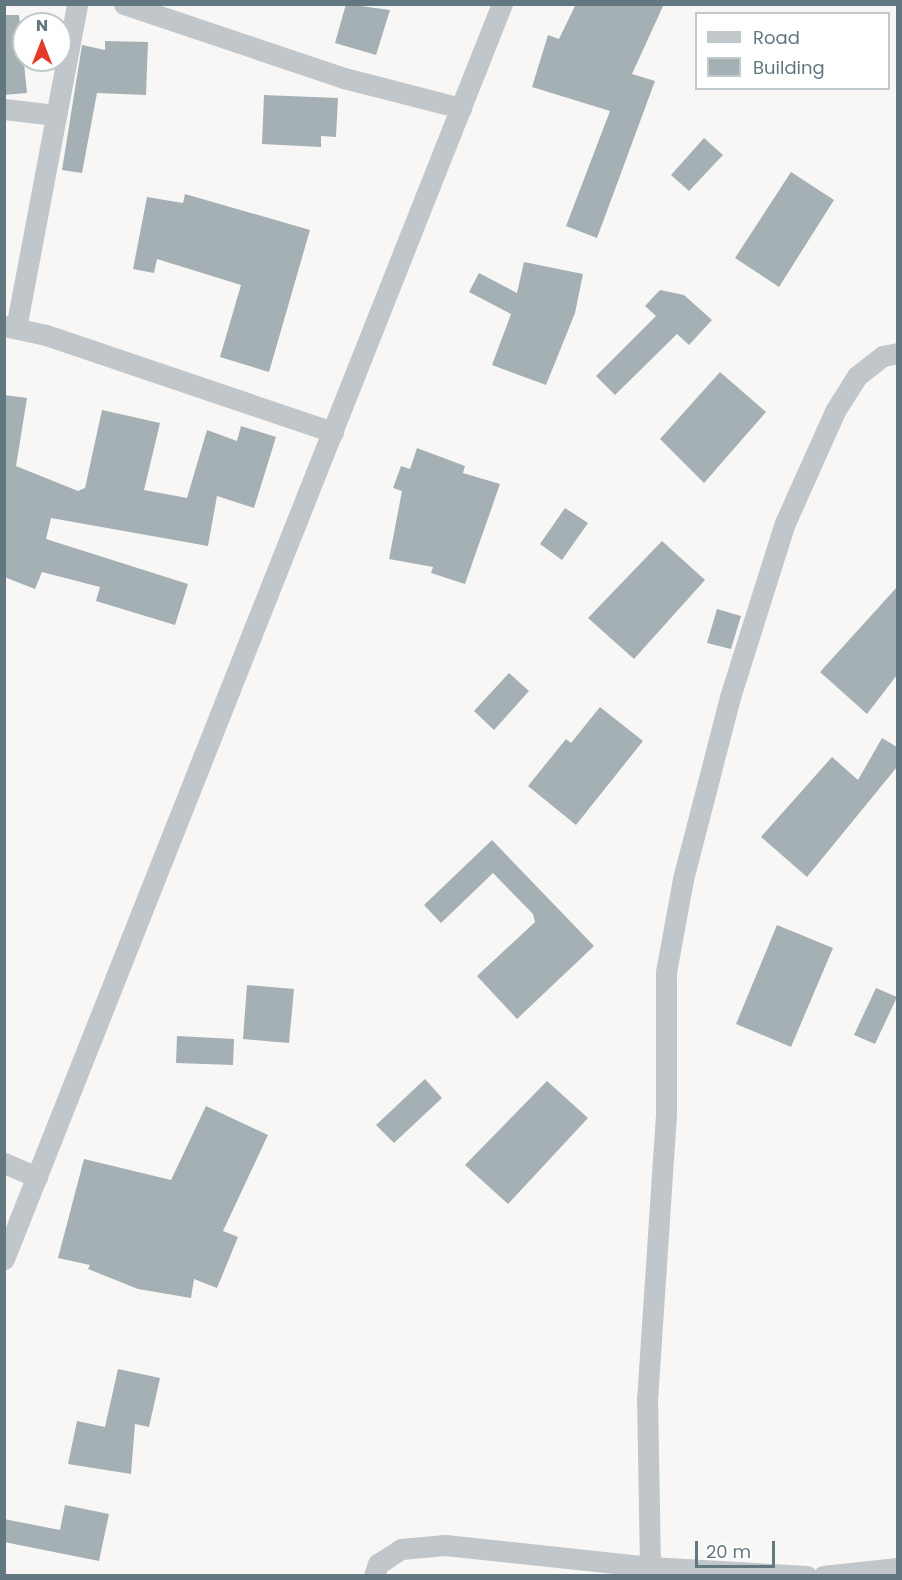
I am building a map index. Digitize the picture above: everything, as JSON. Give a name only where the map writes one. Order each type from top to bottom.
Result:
[{"type":"street","points":[[77,4],[56,115],[10,327],[333,432]]},
{"type":"street","points":[[124,4],[344,78],[461,108]]},
{"type":"street","points":[[4,1259],[502,4]]},
{"type":"street","points":[[4,109],[56,115]]},
{"type":"street","points":[[650,1567],[647,1400],[666,1114],[666,972],[683,879],[730,697],[785,524],[835,411],[857,376],[883,356],[897,353]]},
{"type":"street","points":[[4,1163],[37,1177]]},
{"type":"street","points":[[374,1575],[378,1564],[401,1549],[418,1546],[650,1567],[807,1575]]},
{"type":"street","points":[[824,1575],[897,1568]]},
{"type":"building","points":[[346,4],[390,10],[376,55],[335,43]]},
{"type":"building","points":[[576,4],[664,4],[632,74],[655,81],[597,238],[566,226],[610,111],[532,87],[548,35],[559,39]]},
{"type":"building","points":[[4,15],[12,15],[12,72],[25,72],[27,93],[4,95]]},
{"type":"building","points":[[105,41],[148,42],[146,95],[97,93],[82,173],[62,170],[82,45],[105,50]]},
{"type":"building","points":[[264,95],[338,98],[336,137],[321,136],[321,147],[262,144]]},
{"type":"building","points":[[704,138],[723,155],[689,191],[671,175]]},
{"type":"building","points":[[791,172],[834,200],[779,287],[735,258]]},
{"type":"building","points":[[185,194],[310,230],[269,372],[220,357],[241,285],[157,259],[154,273],[133,269],[147,197],[183,203]]},
{"type":"building","points":[[524,262],[583,274],[575,313],[546,385],[492,365],[511,314],[469,292],[479,273],[517,293]]},
{"type":"building","points":[[660,290],[684,295],[712,320],[689,345],[677,334],[615,395],[596,376],[656,316],[645,306]]},
{"type":"building","points":[[720,372],[766,412],[704,483],[660,439]]},
{"type":"building","points":[[4,395],[27,398],[16,466],[78,491],[85,488],[102,410],[160,423],[144,490],[187,498],[207,430],[237,441],[241,426],[276,437],[254,508],[217,496],[208,546],[51,518],[46,539],[188,584],[175,625],[96,601],[100,587],[42,572],[35,589],[4,577]]},
{"type":"building","points":[[417,448],[465,466],[463,473],[500,484],[465,584],[431,573],[433,567],[389,559],[402,491],[393,488],[401,466],[410,469]]},
{"type":"building","points":[[565,508],[588,523],[562,560],[540,544]]},
{"type":"building","points":[[662,541],[705,580],[634,659],[588,618]]},
{"type":"building","points":[[897,587],[897,675],[867,714],[820,672]]},
{"type":"building","points":[[717,609],[741,616],[731,649],[707,643]]},
{"type":"building","points":[[509,673],[529,691],[494,730],[474,711]]},
{"type":"building","points":[[600,707],[643,741],[576,825],[528,786],[566,739],[571,743]]},
{"type":"building","points":[[882,738],[897,747],[897,767],[807,877],[761,837],[832,757],[858,780]]},
{"type":"building","points":[[492,840],[594,946],[517,1019],[477,976],[535,922],[533,914],[493,873],[441,923],[424,905]]},
{"type":"building","points":[[777,925],[833,948],[791,1047],[736,1024]]},
{"type":"building","points":[[247,985],[294,989],[289,1043],[243,1039]]},
{"type":"building","points":[[876,988],[897,997],[875,1044],[854,1035]]},
{"type":"building","points":[[177,1036],[234,1039],[233,1065],[176,1063]]},
{"type":"building","points":[[425,1079],[442,1098],[394,1143],[376,1125]]},
{"type":"building","points":[[547,1081],[588,1118],[508,1204],[465,1165]]},
{"type":"building","points":[[206,1106],[268,1135],[223,1231],[238,1237],[217,1288],[194,1279],[191,1298],[138,1289],[88,1269],[90,1265],[58,1258],[84,1159],[171,1180]]},
{"type":"building","points":[[118,1369],[160,1378],[149,1427],[135,1424],[131,1474],[68,1464],[77,1421],[105,1427]]},
{"type":"building","points":[[65,1505],[109,1514],[99,1561],[4,1542],[4,1519],[60,1530]]}]
